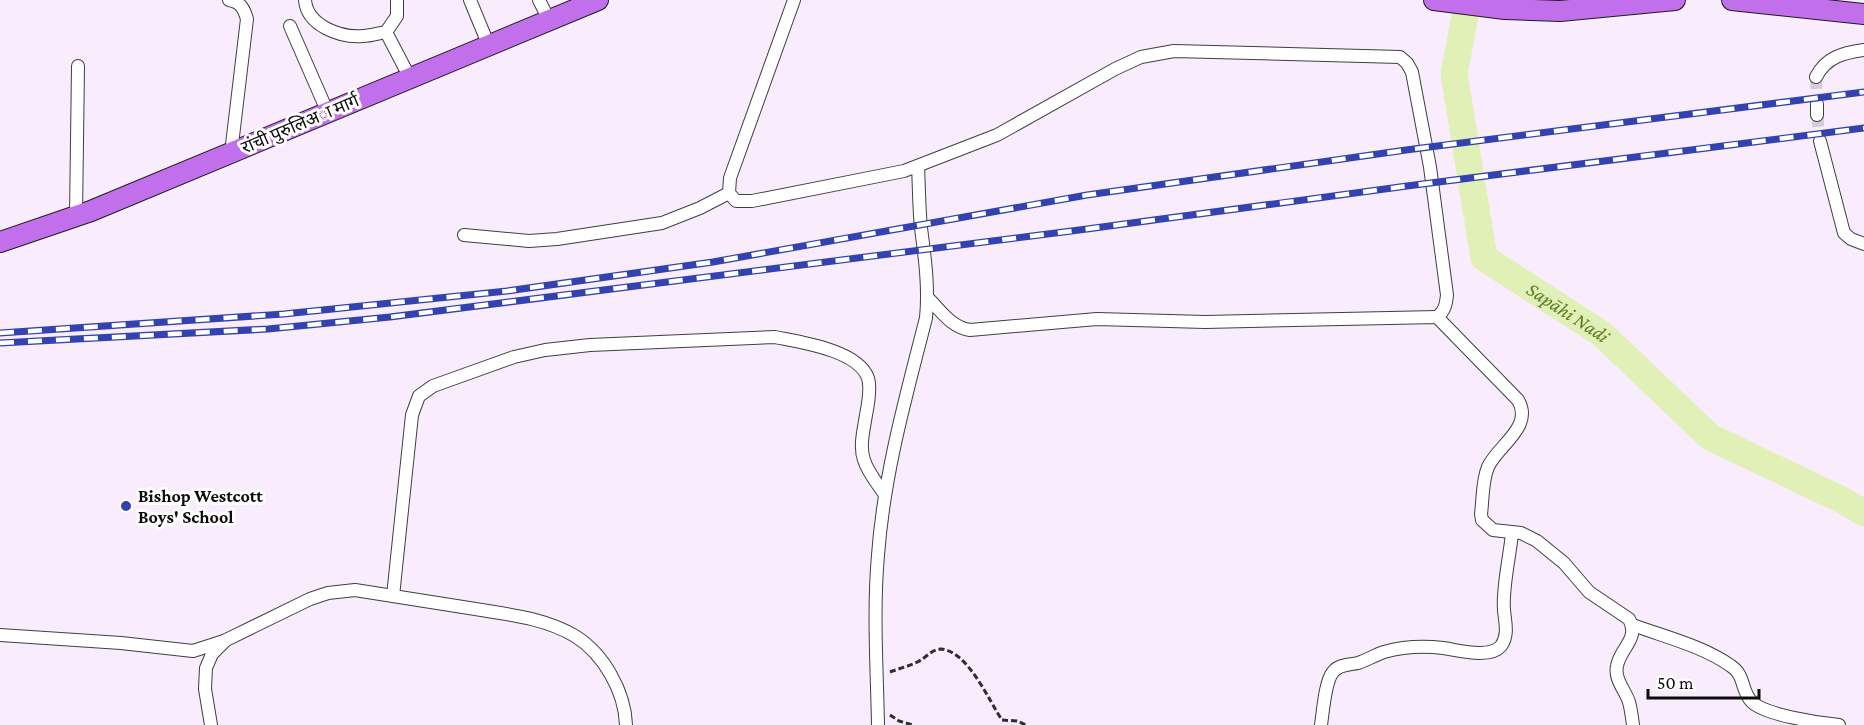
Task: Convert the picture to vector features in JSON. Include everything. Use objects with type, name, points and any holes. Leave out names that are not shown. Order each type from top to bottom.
[{"type":"main road","name":"रांची पुरुलिअा मार्ग","points":[[0,242],[76,216],[598,0]]},
{"type":"main road","points":[[1434,0],[1505,9],[1560,10],[1675,0]]},
{"type":"main road","points":[[1732,0],[1864,14]]},
{"type":"street","points":[[229,0],[245,4],[247,20],[231,153]]},
{"type":"street","points":[[305,0],[305,5],[315,22],[338,34],[362,36],[386,32],[397,16],[397,0]]},
{"type":"street","points":[[470,0],[489,46]]},
{"type":"street","points":[[539,0],[549,20]]},
{"type":"street","points":[[794,0],[730,178],[729,193],[736,201],[752,201],[904,171],[997,135],[1115,69],[1157,52],[1400,57],[1412,72],[1430,167],[1447,295],[1442,313],[1437,317],[1205,322],[1097,319],[970,330],[951,323],[928,298]]},
{"type":"street","points":[[290,26],[328,113]]},
{"type":"street","points":[[386,32],[410,78]]},
{"type":"street","points":[[1816,77],[1821,67],[1831,59],[1843,53],[1864,50]]},
{"type":"street","points":[[76,216],[78,66]]},
{"type":"street","points":[[1820,141],[1844,233],[1851,239],[1864,244]]},
{"type":"street","points":[[878,725],[876,594],[885,495],[894,443],[926,318],[928,298],[918,166]]},
{"type":"street","points":[[464,235],[529,241],[569,238],[662,223],[700,208],[729,193]]},
{"type":"street","points":[[1437,317],[1522,406],[1523,420],[1488,468],[1481,514],[1485,525],[1492,530],[1521,533],[1537,541],[1564,563],[1589,592],[1623,613],[1633,625],[1695,648],[1731,665],[1738,671],[1750,700],[1757,706],[1800,719],[1839,725]]},
{"type":"street","points":[[393,596],[412,416],[419,396],[433,386],[514,357],[545,350],[590,345],[775,337],[804,342],[837,353],[857,363],[868,378],[868,403],[862,443],[863,459],[885,495]]},
{"type":"street","points":[[1321,725],[1328,685],[1335,669],[1400,649],[1438,648],[1482,652],[1496,650],[1502,644],[1506,635],[1504,607],[1512,533]]},
{"type":"street","points":[[0,635],[121,643],[193,651],[226,640],[310,599],[328,593],[355,590],[526,617],[576,637],[608,670],[619,691],[626,713],[626,725]]},
{"type":"street","points":[[1633,625],[1631,640],[1617,665],[1616,673],[1630,705],[1633,725]]},
{"type":"street","points":[[211,725],[205,689],[206,668],[212,654],[226,640]]},
{"type":"path","points":[[877,678],[915,664],[940,649],[949,652],[968,666],[1002,720],[1017,721],[1026,725]]},
{"type":"path","points":[[878,703],[899,721],[913,725]]},
{"type":"waterway","name":"Sapāhi Nadi","points":[[1468,0],[1454,74],[1484,258],[1602,334],[1710,437],[1842,500],[1864,513]]},
{"type":"tunnel","points":[[1816,77],[1817,104]]},
{"type":"tunnel","points":[[1817,115],[1820,141]]},
{"type":"railway","points":[[0,333],[284,314],[507,291],[713,262],[1087,195],[1406,150],[1864,92]]},
{"type":"railway","points":[[0,343],[268,329],[390,317],[1864,128]]},
{"type":"place","name":"Bishop Westcott Boys' School","points":[[126,506]]}]
